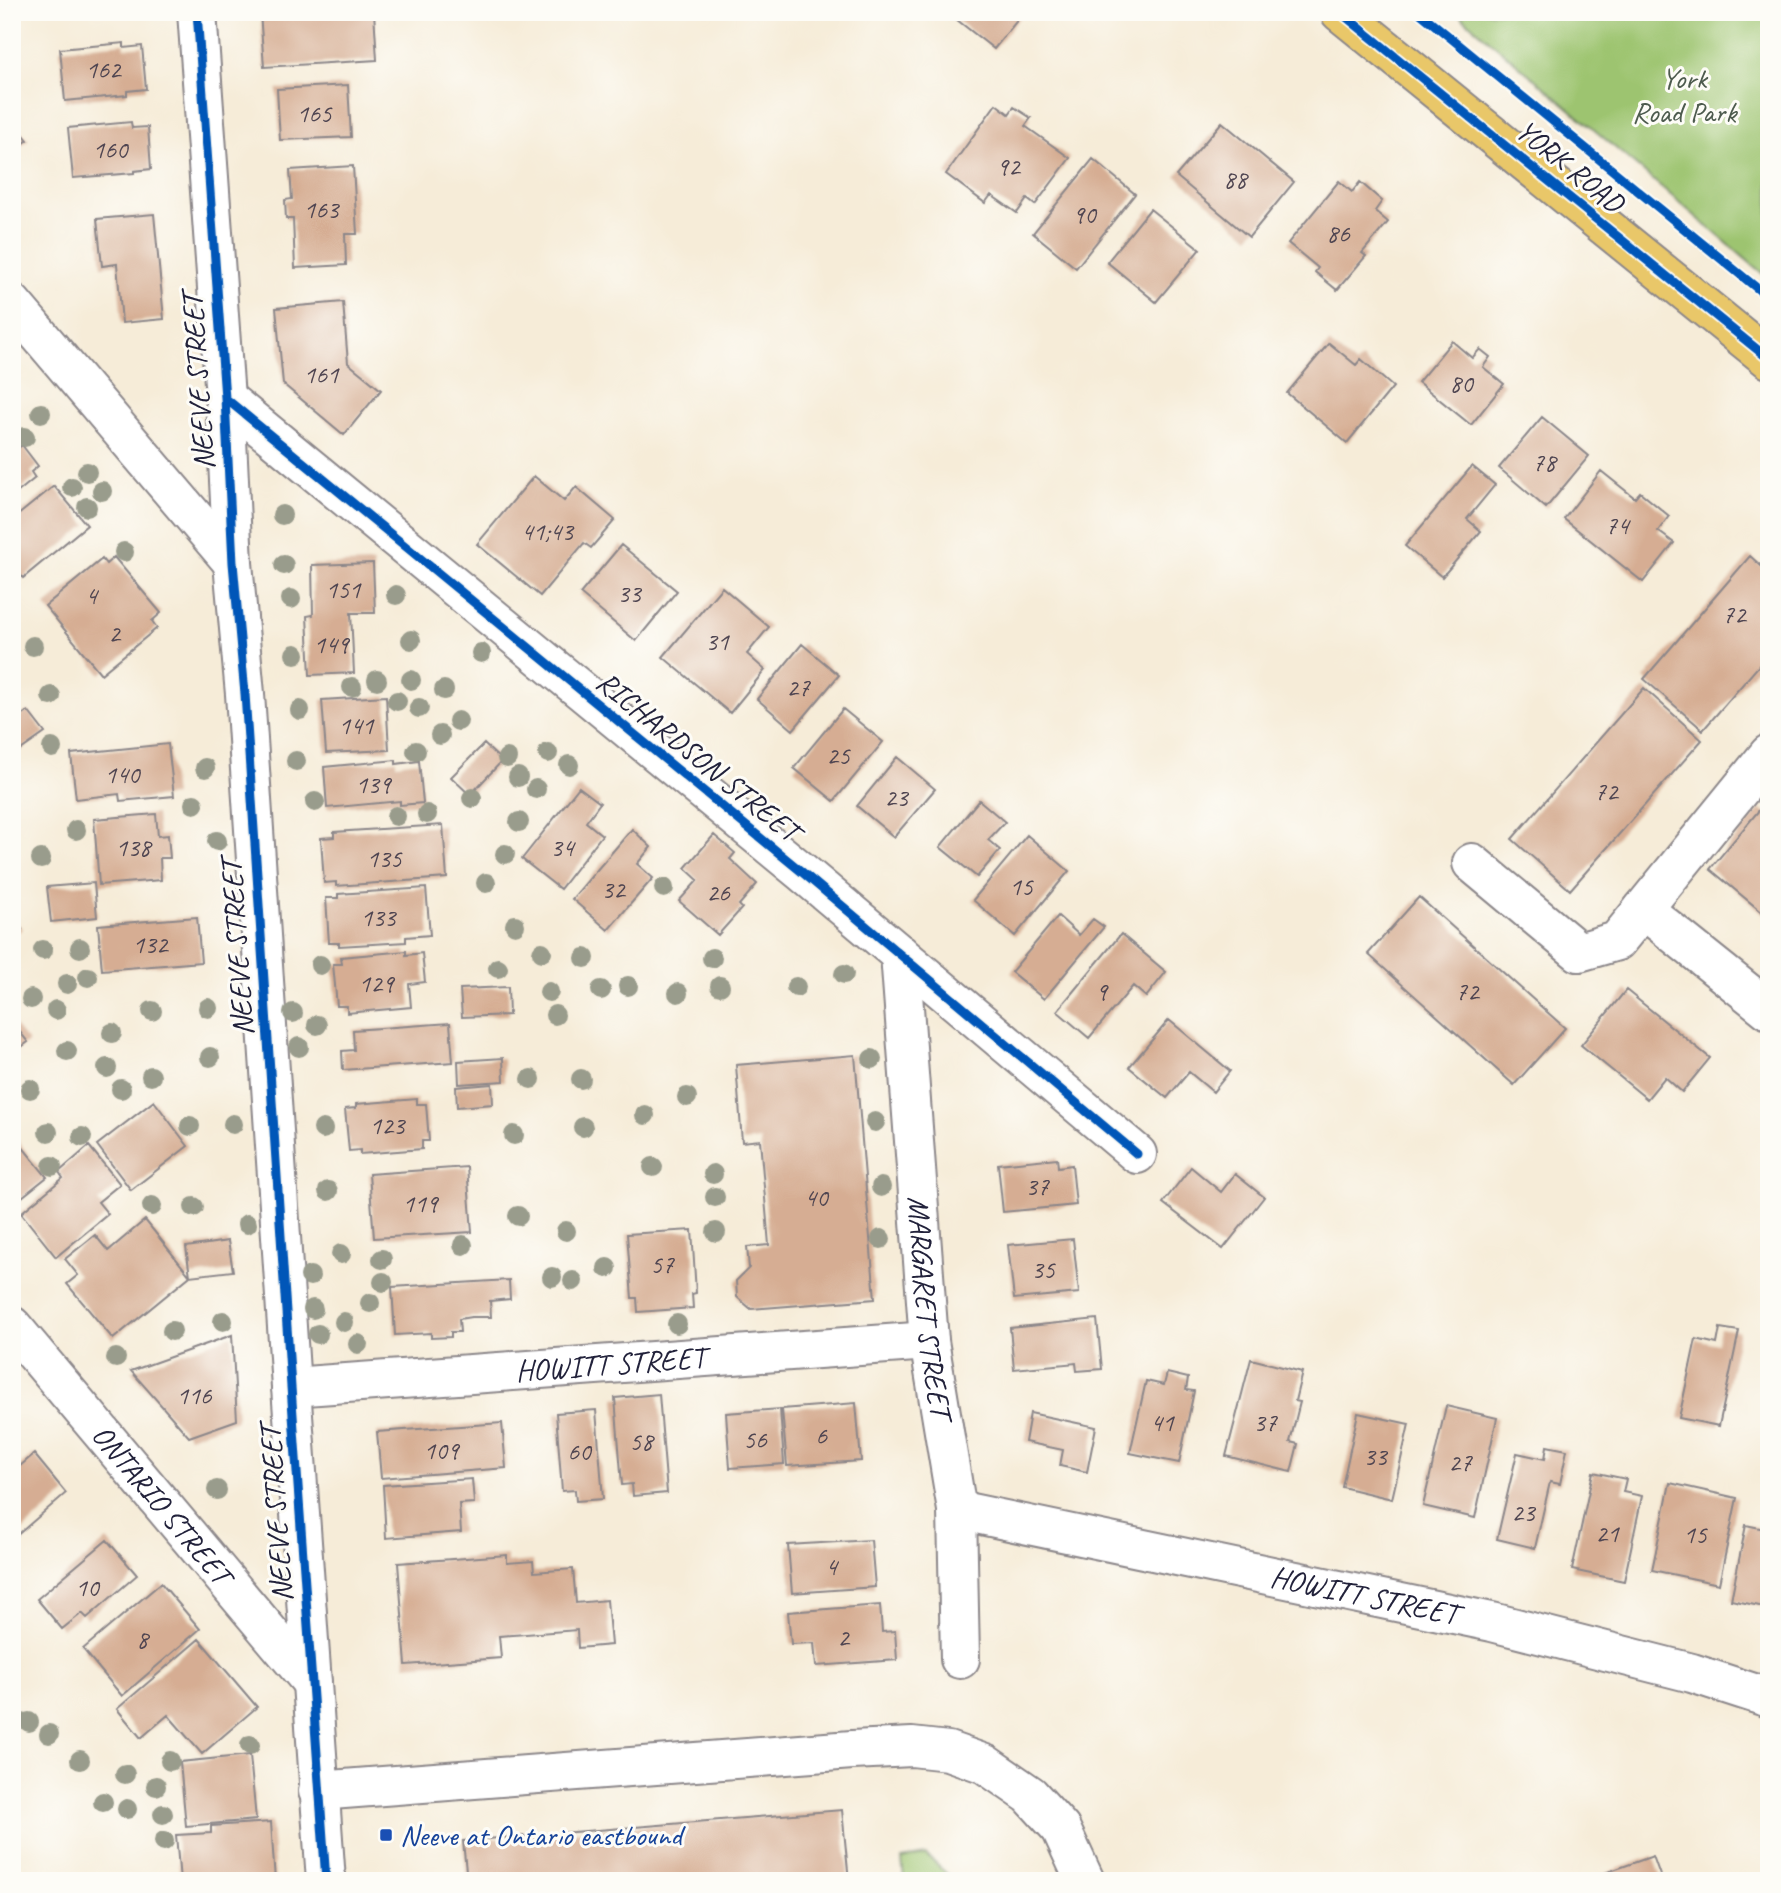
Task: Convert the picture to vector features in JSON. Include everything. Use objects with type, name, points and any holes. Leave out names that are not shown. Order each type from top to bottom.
[{"type":"main road","name":"YORK ROAD","points":[[1340,12],[1769,359]]},
{"type":"street","name":"NEEVE STREET","points":[[197,12],[326,1881]]},
{"type":"street","points":[[12,303],[233,563]]},
{"type":"street","name":"RICHARDSON STREET","points":[[225,398],[900,954],[1137,1154]]},
{"type":"street","points":[[1472,863],[1579,953],[1617,941],[1769,754]]},
{"type":"street","points":[[1643,909],[1769,1010]]},
{"type":"street","name":"MARGARET STREET","points":[[900,954],[929,1341],[957,1510],[960,1659]]},
{"type":"street","name":"ONTARIO STREET","points":[[12,1326],[312,1683]]},
{"type":"street","name":"HOWITT STREET","points":[[291,1387],[929,1341]]},
{"type":"street","name":"HOWITT STREET","points":[[957,1510],[1492,1622],[1692,1673],[1769,1698]]},
{"type":"street","points":[[318,1791],[852,1750],[912,1747],[948,1751],[985,1764],[1030,1795],[1060,1829],[1085,1881]]},
{"type":"green space","name":"York Road Park","points":[[1456,12],[1769,12],[1769,279]]},
{"type":"green space","points":[[926,1855],[955,1881],[904,1881],[902,1859]]},
{"type":"building","points":[[260,12],[374,12],[377,60],[264,67]]},
{"type":"building","points":[[947,12],[1024,12],[994,49]]},
{"type":"building","points":[[124,43],[124,48],[142,46],[146,89],[127,91],[127,95],[65,101],[60,49]]},
{"type":"building","points":[[348,85],[351,137],[280,140],[277,89]]},
{"type":"building","points":[[996,104],[1009,114],[1014,107],[1031,118],[1025,126],[1070,158],[1035,205],[1027,199],[1017,213],[991,195],[985,203],[946,174]]},
{"type":"building","points":[[12,120],[28,140],[12,152]]},
{"type":"building","points":[[131,122],[132,128],[148,127],[151,169],[73,178],[68,128]]},
{"type":"building","points":[[1222,122],[1294,182],[1249,237],[1176,176]]},
{"type":"building","points":[[12,152],[21,162],[12,170]]},
{"type":"building","points":[[1093,159],[1135,194],[1076,268],[1033,233]]},
{"type":"building","points":[[353,166],[357,234],[345,234],[346,265],[295,268],[293,219],[286,219],[285,200],[292,199],[290,170]]},
{"type":"building","points":[[1339,181],[1352,192],[1360,182],[1382,201],[1375,211],[1388,222],[1362,253],[1366,256],[1337,290],[1315,272],[1318,268],[1288,243]]},
{"type":"building","points":[[1150,209],[1200,249],[1156,302],[1107,262]]},
{"type":"building","points":[[154,214],[164,319],[122,323],[117,264],[102,266],[97,219]]},
{"type":"building","points":[[343,302],[348,363],[381,390],[344,435],[283,384],[276,308]]},
{"type":"building","points":[[1452,341],[1472,358],[1480,349],[1490,357],[1483,367],[1504,384],[1471,425],[1418,382]]},
{"type":"building","points":[[1329,343],[1356,365],[1361,359],[1393,387],[1347,443],[1287,393]]},
{"type":"building","points":[[1542,417],[1589,456],[1546,508],[1499,468]]},
{"type":"building","points":[[22,445],[38,466],[31,472],[35,478],[12,497],[12,453]]},
{"type":"building","points":[[1472,466],[1495,485],[1467,519],[1481,531],[1442,577],[1405,546]]},
{"type":"building","points":[[1601,471],[1635,498],[1640,492],[1669,516],[1658,531],[1674,543],[1643,582],[1564,519]]},
{"type":"building","points":[[534,476],[564,501],[576,487],[615,520],[591,548],[584,543],[540,596],[477,544]]},
{"type":"building","points":[[54,486],[87,525],[23,578],[12,565],[12,520]]},
{"type":"building","points":[[621,545],[677,591],[636,641],[580,594]]},
{"type":"building","points":[[1750,556],[1769,573],[1769,654],[1703,730],[1644,679]]},
{"type":"building","points":[[114,557],[161,613],[152,621],[157,628],[101,674],[45,606],[102,559],[106,564]]},
{"type":"building","points":[[373,563],[375,613],[351,613],[354,673],[310,675],[307,616],[313,615],[312,565]]},
{"type":"building","points":[[722,587],[769,627],[747,654],[765,670],[730,713],[663,657]]},
{"type":"building","points":[[802,644],[839,675],[793,730],[757,699]]},
{"type":"building","points":[[1644,688],[1702,740],[1570,890],[1512,839]]},
{"type":"building","points":[[386,696],[389,750],[326,753],[322,700]]},
{"type":"building","points":[[843,709],[883,742],[834,801],[794,768]]},
{"type":"building","points":[[28,711],[45,733],[12,756],[12,721]]},
{"type":"building","points":[[168,744],[174,796],[120,801],[119,794],[76,799],[71,754]]},
{"type":"building","points":[[484,744],[502,761],[470,795],[451,777]]},
{"type":"building","points":[[897,757],[935,789],[894,837],[857,806]]},
{"type":"building","points":[[396,760],[396,764],[419,761],[423,803],[400,805],[400,801],[327,808],[324,767]]},
{"type":"building","points":[[579,787],[600,803],[586,822],[602,835],[560,889],[522,859]]},
{"type":"building","points":[[979,800],[1005,822],[988,840],[1000,850],[977,877],[940,847]]},
{"type":"building","points":[[1760,809],[1769,816],[1769,918],[1710,869]]},
{"type":"building","points":[[156,814],[158,836],[168,835],[170,858],[160,858],[161,880],[99,885],[94,819]]},
{"type":"building","points":[[443,825],[447,878],[336,886],[336,882],[324,883],[321,838],[334,837],[334,832]]},
{"type":"building","points":[[632,829],[651,847],[637,864],[653,878],[608,930],[572,899]]},
{"type":"building","points":[[714,835],[735,853],[730,859],[757,884],[739,905],[742,908],[718,935],[679,901],[698,880],[685,868]]},
{"type":"building","points":[[1027,835],[1069,871],[1015,936],[973,900]]},
{"type":"building","points":[[94,883],[97,917],[51,922],[47,887]]},
{"type":"building","points":[[426,888],[430,935],[406,937],[406,942],[339,946],[339,943],[329,943],[326,898],[338,898],[338,894]]},
{"type":"building","points":[[1419,897],[1565,1028],[1514,1085],[1368,954]]},
{"type":"building","points":[[1058,916],[1079,935],[1093,919],[1104,927],[1044,999],[1011,972]]},
{"type":"building","points":[[12,917],[22,929],[12,937]]},
{"type":"building","points":[[197,917],[201,962],[102,970],[98,925]]},
{"type":"building","points":[[1121,934],[1166,972],[1146,997],[1133,986],[1089,1038],[1057,1011]]},
{"type":"building","points":[[406,951],[406,955],[422,953],[425,982],[409,984],[411,1007],[347,1013],[347,1006],[337,1006],[333,964],[342,964],[341,957]]},
{"type":"building","points":[[508,987],[509,1015],[462,1017],[460,989]]},
{"type":"building","points":[[1626,990],[1710,1058],[1682,1092],[1665,1077],[1647,1099],[1581,1045]]},
{"type":"building","points":[[1169,1020],[1230,1071],[1213,1092],[1189,1072],[1167,1098],[1129,1067]]},
{"type":"building","points":[[450,1023],[453,1062],[343,1070],[342,1051],[354,1050],[353,1030]]},
{"type":"building","points":[[15,1026],[28,1042],[12,1054],[12,1028]]},
{"type":"building","points":[[855,1055],[875,1299],[751,1309],[737,1297],[736,1281],[749,1268],[747,1247],[769,1245],[760,1140],[742,1142],[736,1065]]},
{"type":"building","points":[[503,1058],[504,1081],[459,1084],[458,1061]]},
{"type":"building","points":[[492,1084],[493,1104],[457,1107],[456,1087]]},
{"type":"building","points":[[417,1099],[417,1104],[426,1104],[429,1141],[422,1141],[422,1149],[360,1154],[360,1150],[349,1151],[345,1109],[356,1108],[356,1104]]},
{"type":"building","points":[[154,1101],[188,1146],[131,1190],[97,1145]]},
{"type":"building","points":[[12,1134],[47,1177],[12,1205]]},
{"type":"building","points":[[89,1146],[120,1184],[98,1202],[108,1214],[56,1257],[21,1213],[63,1178],[59,1172]]},
{"type":"building","points":[[1057,1158],[1058,1167],[1072,1165],[1076,1205],[1003,1212],[998,1164]]},
{"type":"building","points":[[467,1167],[472,1232],[374,1238],[369,1174]]},
{"type":"building","points":[[1191,1167],[1221,1192],[1235,1174],[1264,1197],[1223,1249],[1163,1203]]},
{"type":"building","points":[[145,1220],[190,1276],[113,1339],[67,1284],[78,1275],[65,1259],[95,1235],[108,1251]]},
{"type":"building","points":[[692,1230],[696,1293],[692,1294],[693,1308],[638,1312],[637,1298],[632,1298],[627,1234]]},
{"type":"building","points":[[1073,1239],[1079,1293],[1014,1299],[1008,1245]]},
{"type":"building","points":[[228,1241],[233,1271],[190,1276],[186,1247]]},
{"type":"building","points":[[509,1280],[510,1299],[490,1301],[491,1317],[459,1319],[460,1332],[451,1332],[451,1337],[431,1338],[431,1333],[395,1335],[392,1287]]},
{"type":"building","points":[[1097,1319],[1102,1369],[1077,1371],[1076,1363],[1014,1369],[1010,1328]]},
{"type":"building","points":[[1720,1328],[1739,1331],[1719,1426],[1679,1418],[1696,1339],[1717,1344]]},
{"type":"building","points":[[232,1335],[237,1420],[189,1437],[131,1371]]},
{"type":"building","points":[[1251,1359],[1302,1372],[1295,1401],[1300,1402],[1290,1442],[1298,1444],[1291,1472],[1226,1456]]},
{"type":"building","points":[[1167,1373],[1188,1378],[1186,1390],[1194,1391],[1179,1463],[1130,1453],[1146,1381],[1164,1385]]},
{"type":"building","points":[[659,1394],[667,1493],[633,1496],[632,1484],[622,1485],[615,1398]]},
{"type":"building","points":[[856,1403],[861,1461],[787,1466],[782,1409]]},
{"type":"building","points":[[1446,1406],[1497,1418],[1475,1518],[1423,1506]]},
{"type":"building","points":[[780,1409],[784,1464],[730,1468],[726,1413]]},
{"type":"building","points":[[596,1410],[603,1499],[576,1501],[575,1490],[562,1491],[556,1413]]},
{"type":"building","points":[[1030,1413],[1096,1427],[1087,1472],[1060,1466],[1063,1450],[1025,1442]]},
{"type":"building","points":[[1358,1413],[1409,1424],[1392,1499],[1342,1487]]},
{"type":"building","points":[[502,1423],[506,1468],[381,1478],[377,1432]]},
{"type":"building","points":[[1547,1446],[1567,1450],[1560,1484],[1550,1482],[1535,1548],[1497,1539],[1517,1453],[1545,1459]]},
{"type":"building","points":[[34,1454],[66,1493],[14,1538],[12,1473]]},
{"type":"building","points":[[1593,1472],[1626,1479],[1623,1492],[1642,1496],[1624,1581],[1572,1570]]},
{"type":"building","points":[[472,1479],[474,1503],[459,1504],[461,1532],[386,1538],[383,1485]]},
{"type":"building","points":[[1670,1483],[1737,1498],[1719,1584],[1652,1570]]},
{"type":"building","points":[[1746,1525],[1769,1530],[1769,1608],[1731,1600]]},
{"type":"building","points":[[107,1540],[137,1575],[87,1618],[82,1613],[62,1629],[37,1599]]},
{"type":"building","points":[[871,1540],[875,1587],[792,1593],[788,1545]]},
{"type":"building","points":[[507,1555],[507,1563],[533,1561],[534,1572],[573,1569],[576,1603],[607,1600],[611,1645],[578,1648],[577,1630],[499,1636],[501,1658],[406,1665],[398,1563]]},
{"type":"building","points":[[161,1583],[200,1629],[122,1696],[83,1649]]},
{"type":"building","points":[[880,1605],[882,1632],[895,1631],[897,1660],[816,1666],[814,1643],[791,1644],[788,1612]]},
{"type":"building","points":[[199,1639],[257,1707],[202,1754],[168,1715],[141,1738],[117,1709]]},
{"type":"building","points":[[250,1755],[256,1820],[186,1826],[180,1762]]},
{"type":"building","points":[[842,1810],[849,1881],[467,1881],[463,1841]]},
{"type":"building","points":[[271,1822],[275,1881],[180,1881],[176,1835],[211,1833],[211,1826]]},
{"type":"building","points":[[1653,1856],[1662,1881],[1585,1881],[1585,1880]]},
{"type":"cycle path","points":[[197,12],[326,1881]]},
{"type":"cycle path","points":[[1340,12],[1769,359]]},
{"type":"cycle path","points":[[1419,12],[1769,298]]},
{"type":"cycle path","points":[[225,398],[802,872],[1137,1154]]},
{"type":"place","name":"Neeve at Ontario eastbound","points":[[386,1835]]}]
